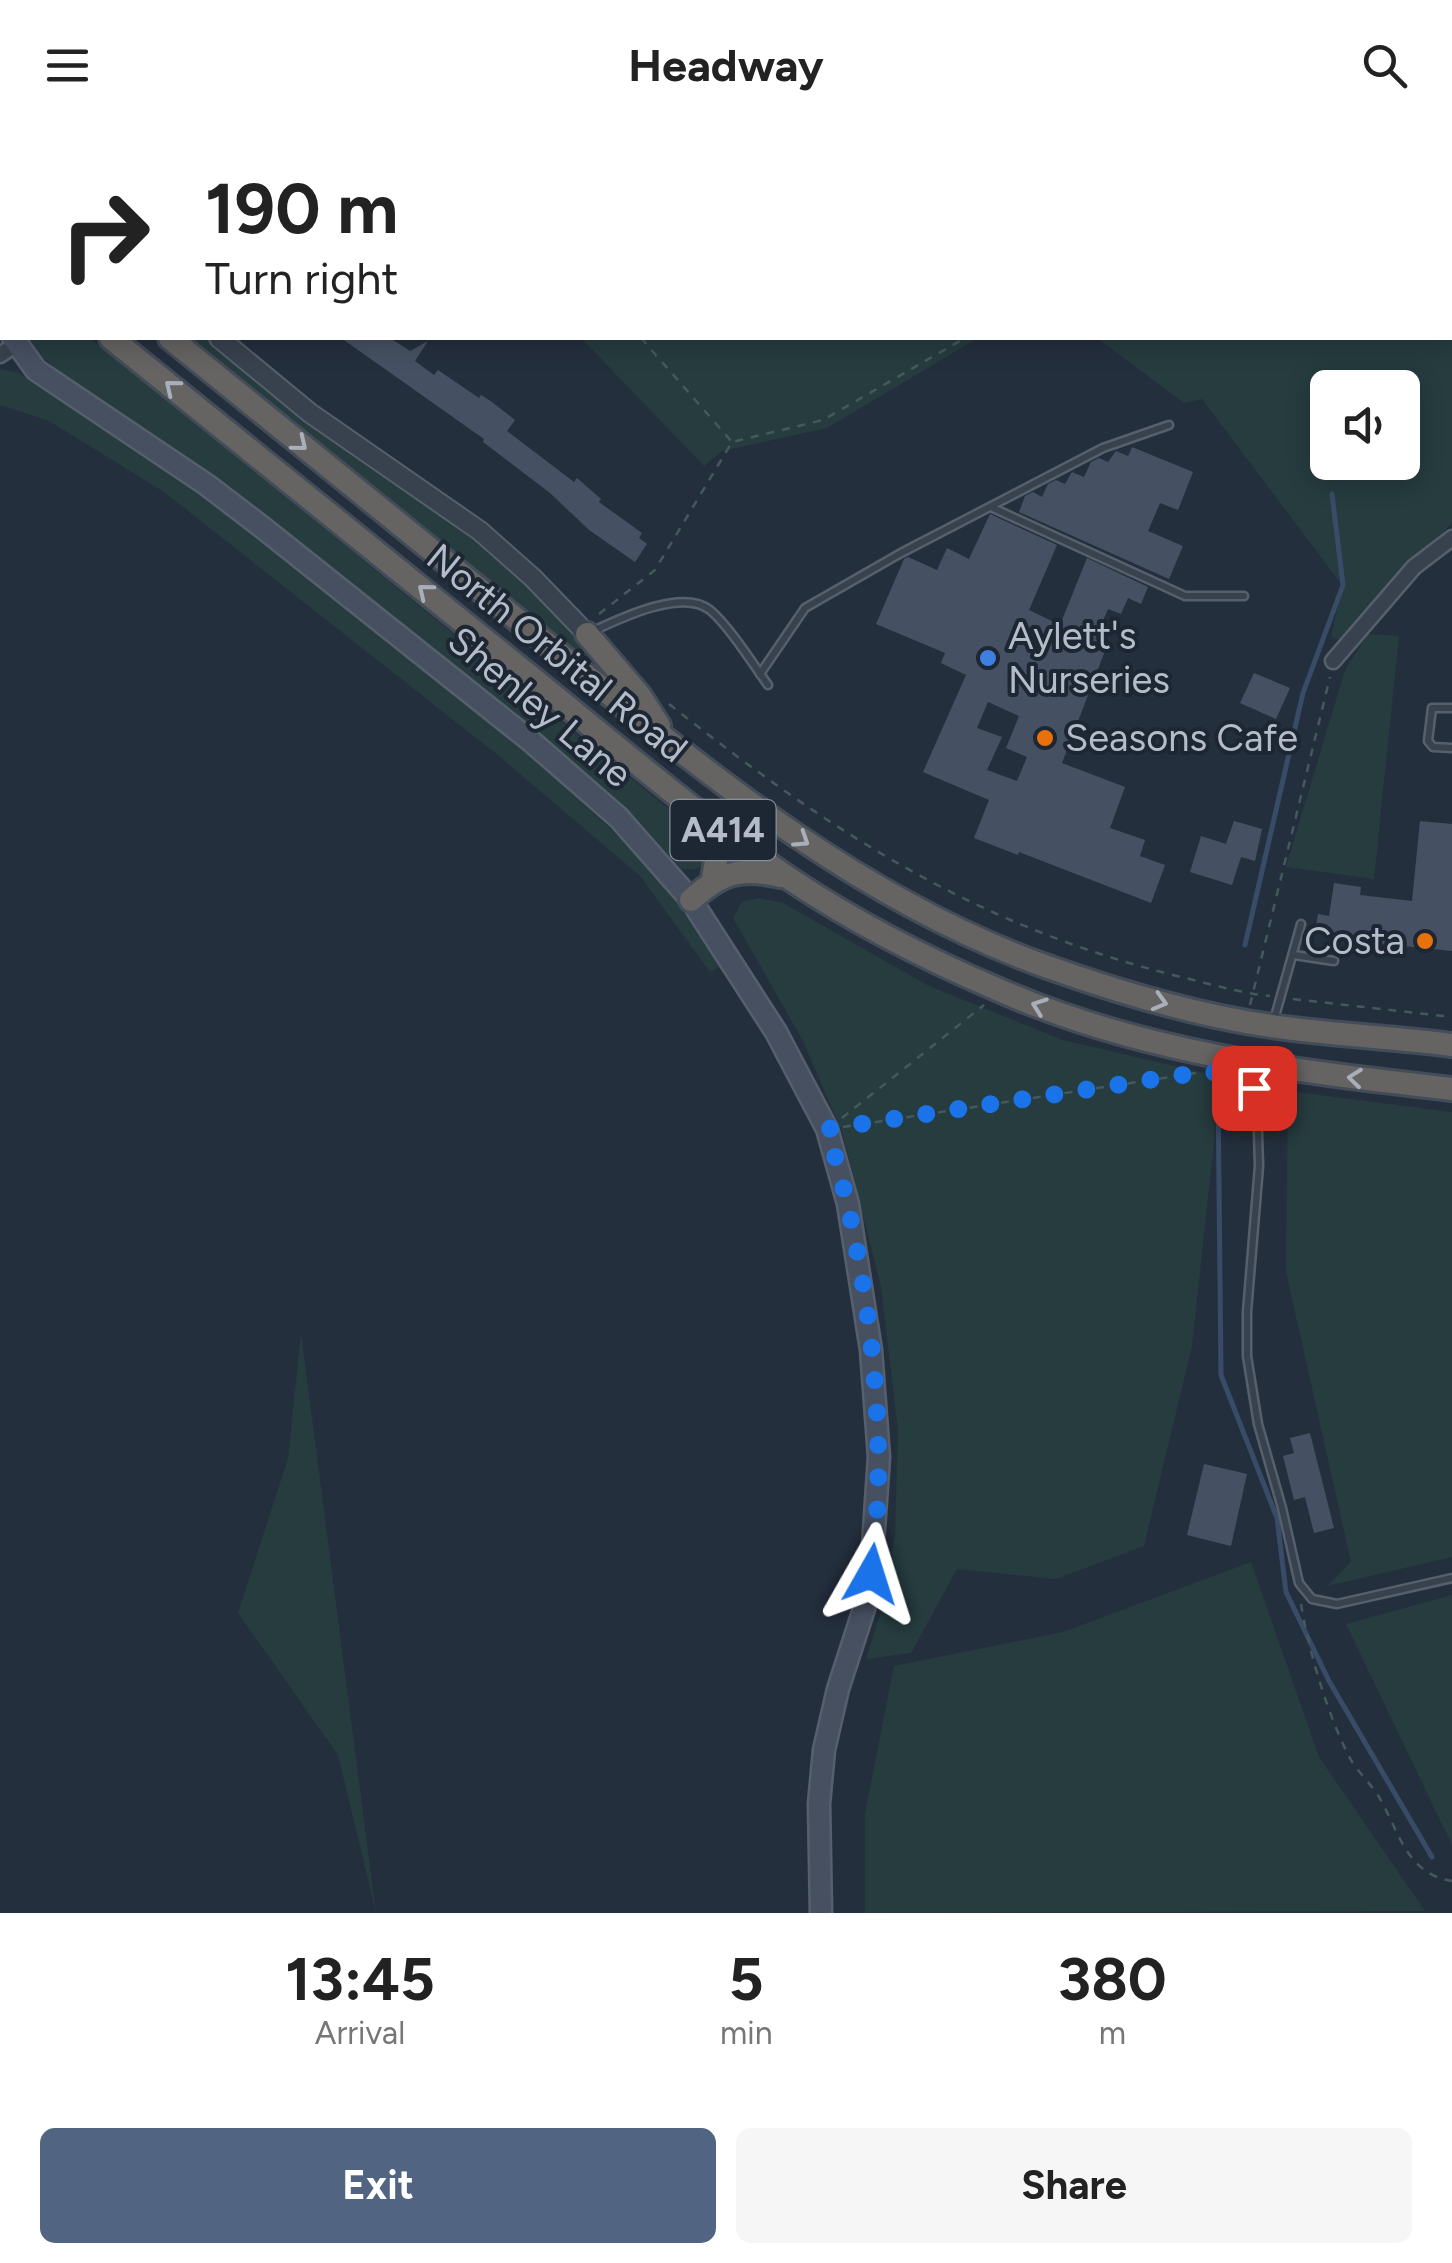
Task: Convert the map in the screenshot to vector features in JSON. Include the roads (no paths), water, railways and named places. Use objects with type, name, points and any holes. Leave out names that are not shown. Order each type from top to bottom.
[{"type":"highway","name":"North Orbital Road","points":[[113,340],[689,805],[790,878],[921,955],[1001,992],[1144,1039],[1256,1064],[1452,1089]]},
{"type":"highway","name":"North Orbital Road","points":[[172,340],[670,743],[790,833],[890,896],[973,937],[1105,986],[1183,1008],[1272,1026],[1452,1045]]},
{"type":"highway","points":[[584,631],[640,696],[670,743]]},
{"type":"highway","points":[[689,805],[718,849],[714,880]]},
{"type":"highway","points":[[691,900],[714,880],[754,870],[790,878]]},
{"type":"main road","name":"Shenley Lane","points":[[9,346],[36,370],[207,485],[532,742],[619,818],[691,900],[776,1032],[827,1129],[848,1204],[872,1350],[879,1457],[871,1574],[824,1750],[819,1804],[821,1913]]},
{"type":"street","points":[[221,340],[310,413],[480,531],[534,578],[584,631]]},
{"type":"street","points":[[1334,661],[1414,567],[1452,538]]},
{"type":"lane","points":[[760,674],[805,608],[1103,448],[1170,425]]},
{"type":"lane","points":[[992,508],[1185,596],[1244,596]]},
{"type":"lane","points":[[584,631],[661,605],[692,600],[710,610],[768,684]]},
{"type":"lane","points":[[1452,708],[1432,708],[1428,742],[1452,748]]},
{"type":"lane","points":[[1272,1026],[1301,924]]},
{"type":"lane","points":[[1294,955],[1334,961]]},
{"type":"lane","points":[[1256,1064],[1258,1166],[1246,1356],[1258,1424],[1298,1583],[1312,1599],[1336,1604],[1452,1578]]},
{"type":"waterway","points":[[1245,945],[1303,693],[1343,585],[1332,494]]},
{"type":"waterway","points":[[1218,1088],[1221,1375],[1277,1518],[1286,1592],[1329,1681],[1432,1857]]},
{"type":"place","name":"Aylett's Nurseries","points":[[988,658]]},
{"type":"place","name":"Seasons Cafe","points":[[1045,738]]},
{"type":"place","name":"Costa","points":[[1425,941]]}]
